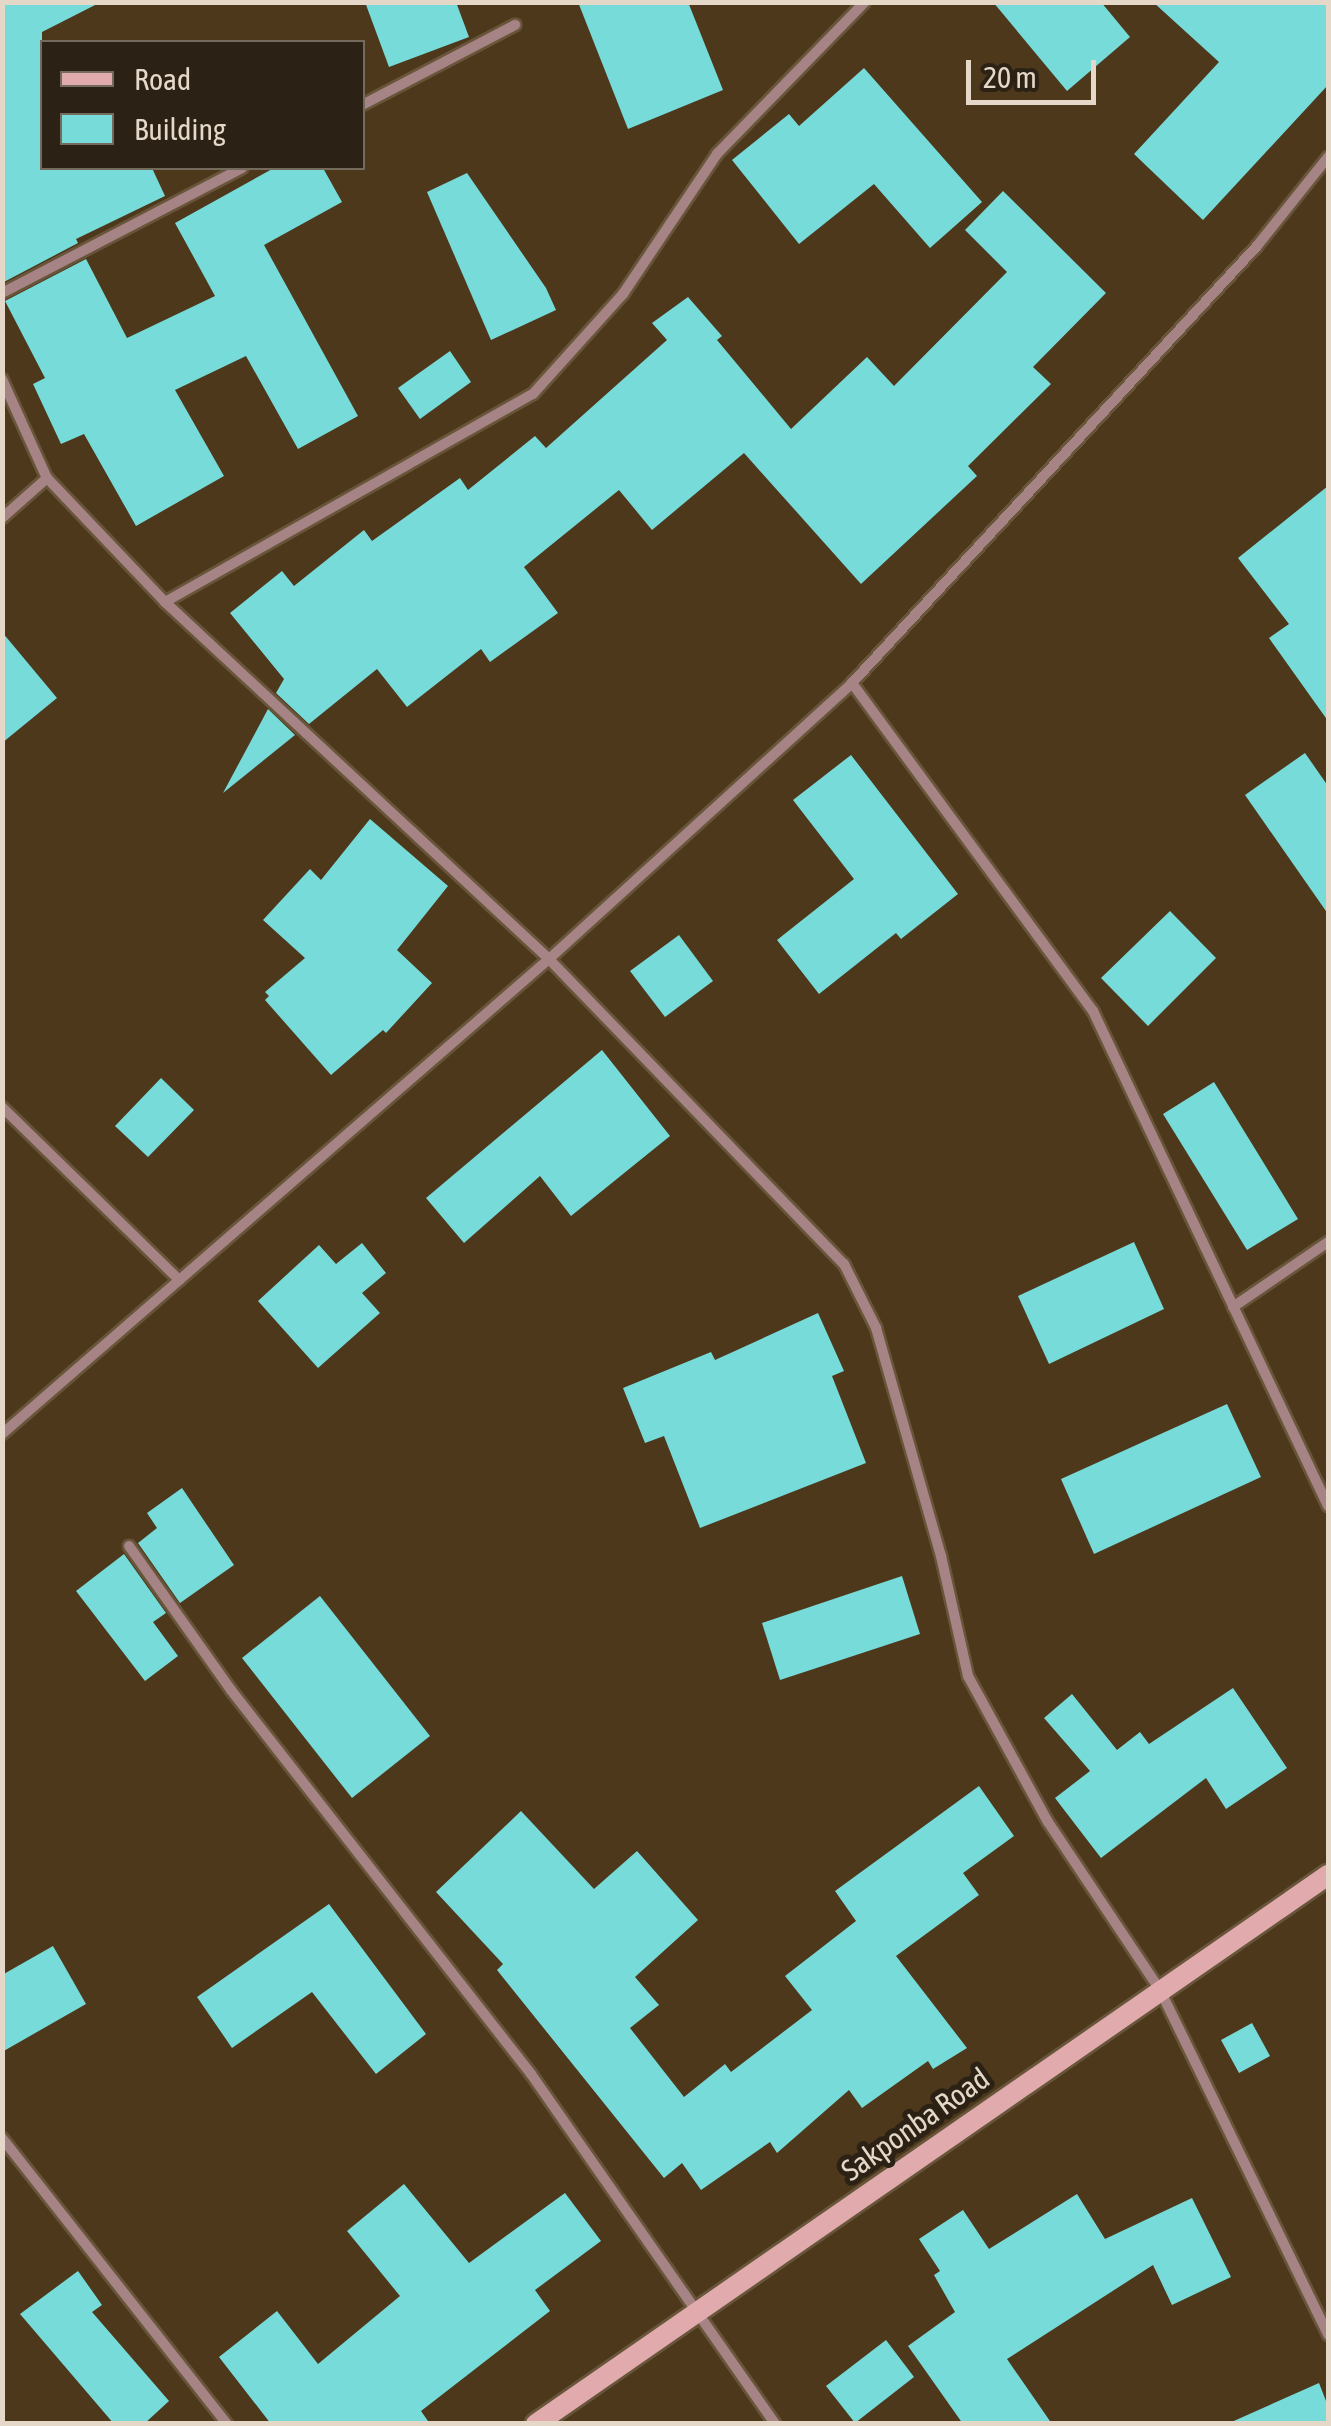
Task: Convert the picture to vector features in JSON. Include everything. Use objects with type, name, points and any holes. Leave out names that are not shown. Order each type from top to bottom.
[{"type":"main road","name":"Sakponba Road","points":[[536,2424],[1328,1875]]},
{"type":"street","points":[[165,602],[533,394],[623,294],[718,154],[866,2]]},
{"type":"street","points":[[365,103],[516,25]]},
{"type":"street","points":[[2,1434],[549,959],[852,683],[1257,246],[1328,157]]},
{"type":"street","points":[[2,292],[238,170]]},
{"type":"street","points":[[2,380],[47,478],[165,602],[549,959],[844,1264],[876,1328],[941,1556],[968,1676],[1048,1822],[1160,1990],[1328,2335]]},
{"type":"street","points":[[2,518],[47,478]]},
{"type":"street","points":[[852,683],[1093,1011],[1328,1506]]},
{"type":"street","points":[[2,1106],[179,1280]]},
{"type":"street","points":[[1233,1307],[1328,1242]]},
{"type":"street","points":[[129,1546],[231,1690],[531,2074],[700,2310],[775,2424]]},
{"type":"street","points":[[2,2138],[227,2424]]},
{"type":"building","points":[[2,2],[101,2],[42,32],[40,170],[153,170],[165,196],[76,239],[78,243],[2,283]]},
{"type":"building","points":[[365,2],[456,2],[469,37],[389,67]]},
{"type":"building","points":[[578,2],[688,2],[723,90],[628,129]]},
{"type":"building","points":[[993,2],[1101,2],[1130,37],[1067,91]]},
{"type":"building","points":[[1153,2],[1328,2],[1328,85],[1203,220],[1134,154],[1219,62]]},
{"type":"building","points":[[864,68],[982,202],[930,248],[874,184],[799,244],[732,160],[789,114],[799,126]]},
{"type":"building","points":[[270,170],[324,170],[342,202],[264,245],[358,416],[298,449],[246,356],[175,390],[224,476],[136,526],[84,434],[61,444],[33,384],[45,378],[5,301],[86,259],[127,338],[215,296],[175,223]]},
{"type":"building","points":[[467,173],[546,288],[556,310],[491,340],[427,192]]},
{"type":"building","points":[[1003,191],[1106,293],[1033,367],[1051,384],[968,466],[977,476],[861,584],[744,453],[652,530],[619,490],[524,567],[558,613],[490,662],[481,649],[407,707],[377,669],[309,724],[276,693],[284,679],[230,613],[282,571],[294,586],[364,530],[372,541],[460,478],[468,490],[535,436],[546,448],[667,340],[652,323],[688,297],[722,336],[717,340],[791,429],[867,357],[894,386],[1007,272],[965,230]]},
{"type":"building","points":[[450,351],[471,382],[420,419],[398,388]]},
{"type":"building","points":[[1328,486],[1328,721],[1269,638],[1289,624],[1238,558]]},
{"type":"building","points":[[2,632],[57,698],[2,743]]},
{"type":"building","points":[[268,709],[295,735],[223,793]]},
{"type":"building","points":[[1305,753],[1328,786],[1328,914],[1245,795]]},
{"type":"building","points":[[851,755],[958,894],[901,939],[896,933],[819,994],[777,940],[854,879],[793,800]]},
{"type":"building","points":[[370,819],[448,886],[397,950],[432,983],[386,1033],[383,1030],[331,1075],[265,1000],[269,996],[265,992],[305,958],[263,920],[310,869],[321,880]]},
{"type":"building","points":[[1170,911],[1216,958],[1148,1026],[1101,978]]},
{"type":"building","points":[[679,935],[713,981],[665,1017],[630,971]]},
{"type":"building","points":[[602,1050],[670,1136],[571,1216],[540,1176],[464,1243],[426,1198]]},
{"type":"building","points":[[161,1078],[194,1110],[148,1157],[115,1126]]},
{"type":"building","points":[[1214,1082],[1298,1219],[1247,1250],[1163,1114]]},
{"type":"building","points":[[1134,1242],[1164,1309],[1049,1364],[1018,1296]]},
{"type":"building","points":[[362,1243],[386,1273],[362,1293],[380,1313],[318,1368],[258,1301],[319,1245],[336,1264]]},
{"type":"building","points":[[818,1313],[844,1371],[832,1376],[866,1463],[700,1528],[664,1436],[645,1443],[623,1388],[711,1352],[715,1360]]},
{"type":"building","points":[[1227,1404],[1261,1477],[1094,1554],[1061,1479]]},
{"type":"building","points":[[182,1488],[234,1565],[180,1603],[138,1543],[157,1528],[147,1513]]},
{"type":"building","points":[[124,1554],[166,1613],[153,1622],[178,1656],[145,1681],[76,1591]]},
{"type":"building","points":[[902,1576],[920,1634],[780,1680],[762,1623]]},
{"type":"building","points":[[320,1596],[430,1736],[352,1798],[242,1658]]},
{"type":"building","points":[[1233,1688],[1287,1768],[1226,1809],[1206,1778],[1101,1858],[1055,1798],[1090,1771],[1044,1718],[1072,1694],[1117,1750],[1140,1732],[1149,1744]]},
{"type":"building","points":[[979,1786],[1014,1836],[963,1873],[979,1895],[896,1956],[967,2048],[933,2069],[928,2061],[862,2108],[849,2090],[777,2153],[770,2142],[701,2190],[682,2163],[664,2178],[497,1970],[503,1964],[436,1892],[521,1811],[594,1889],[637,1851],[698,1920],[635,1977],[659,2005],[630,2028],[684,2097],[725,2064],[731,2072],[812,2010],[785,1976],[856,1921],[835,1891]]},
{"type":"building","points":[[329,1904],[426,2034],[376,2074],[312,1992],[232,2048],[197,1997]]},
{"type":"building","points":[[53,1946],[86,2004],[2,2052],[2,1975]]},
{"type":"building","points":[[1252,2023],[1270,2056],[1239,2073],[1221,2040]]},
{"type":"building","points":[[404,2184],[469,2263],[565,2193],[601,2241],[535,2290],[550,2311],[421,2411],[430,2424],[271,2424],[219,2357],[277,2311],[318,2364],[400,2296],[347,2231]]},
{"type":"building","points":[[1077,2194],[1105,2239],[1192,2198],[1231,2277],[1172,2305],[1153,2265],[1007,2359],[1052,2424],[963,2424],[908,2346],[955,2312],[934,2275],[940,2271],[919,2239],[963,2210],[989,2249]]},
{"type":"building","points":[[78,2271],[102,2305],[92,2312],[169,2401],[144,2424],[114,2424],[20,2314]]},
{"type":"building","points":[[886,2340],[914,2377],[855,2423],[826,2386]]},
{"type":"building","points":[[1319,2383],[1328,2406],[1328,2424],[1227,2424]]}]
